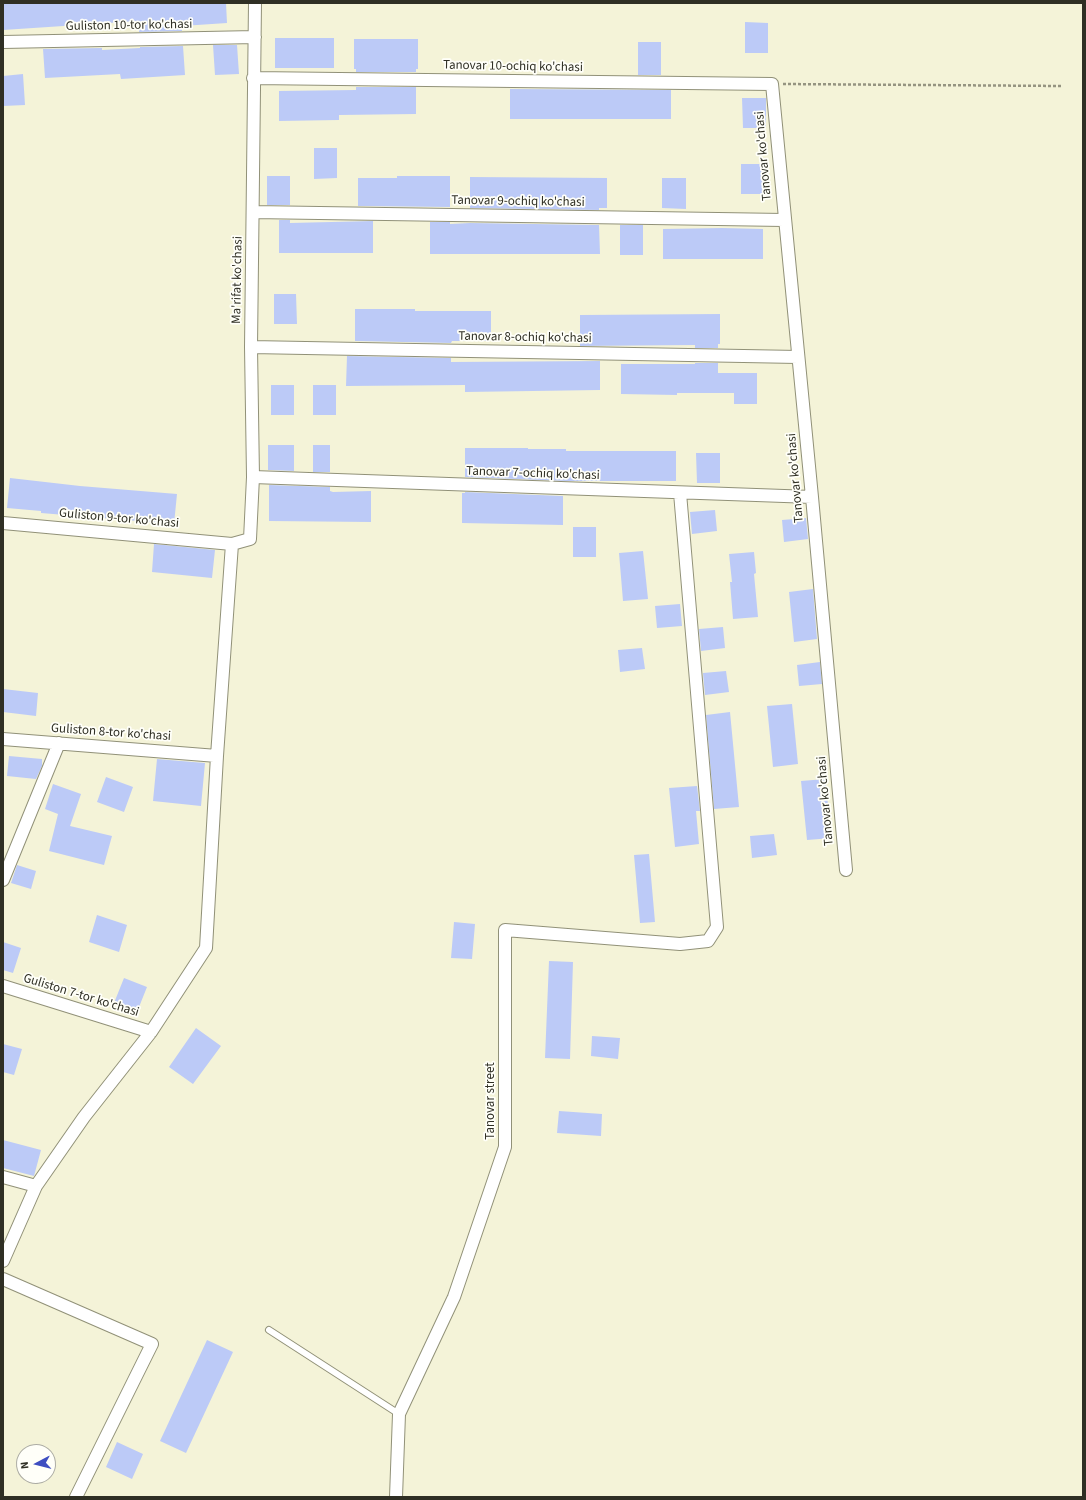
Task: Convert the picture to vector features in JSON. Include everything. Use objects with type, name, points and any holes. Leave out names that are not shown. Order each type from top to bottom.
[{"type":"street","name":"Ma'rifat ko'chasi","points":[[232,544],[250,539],[253,477],[251,347],[255,3]]},
{"type":"street","name":"Guliston 10-tor ko'chasi","points":[[3,42],[255,38]]},
{"type":"street","name":"Tanovar 10-ochiq ko'chasi","points":[[253,78],[772,84]]},
{"type":"street","name":"Tanovar ko'chasi","points":[[772,84],[846,870]]},
{"type":"street","name":"Tanovar 9-ochiq ko'chasi","points":[[253,212],[784,220]]},
{"type":"street","name":"Tanovar 8-ochiq ko'chasi","points":[[251,347],[798,357]]},
{"type":"street","name":"Tanovar 7-ochiq ko'chasi","points":[[253,477],[812,497]]},
{"type":"street","name":"Tanovar street","points":[[396,1497],[399,1414],[454,1296],[505,1147],[505,930],[680,944],[708,941],[717,927],[680,493]]},
{"type":"street","name":"Guliston 9-tor ko'chasi","points":[[3,523],[232,544]]},
{"type":"street","points":[[3,1261],[36,1186],[84,1117],[151,1032],[206,948],[217,756],[232,544]]},
{"type":"street","name":"Guliston 8-tor ko'chasi","points":[[3,739],[217,756]]},
{"type":"street","points":[[3,880],[58,743]]},
{"type":"street","name":"Guliston 7-tor ko'chasi","points":[[3,986],[151,1032]]},
{"type":"street","points":[[3,1177],[36,1186]]},
{"type":"street","points":[[3,1279],[152,1344],[76,1497]]},
{"type":"lane","points":[[269,1330],[399,1414]]},
{"type":"path","points":[[772,84],[1061,86]]},
{"type":"building","points":[[3,3],[226,3],[227,23],[182,26],[182,31],[139,32],[139,21],[3,30]]},
{"type":"building","points":[[745,22],[768,23],[768,53],[745,53]]},
{"type":"building","points":[[275,38],[334,38],[334,68],[275,68]]},
{"type":"building","points":[[354,39],[418,39],[418,69],[416,69],[416,72],[356,72],[356,69],[354,69]]},
{"type":"building","points":[[638,42],[661,42],[661,75],[638,75]]},
{"type":"building","points":[[213,45],[237,45],[239,74],[215,75]]},
{"type":"building","points":[[183,46],[185,75],[121,79],[120,74],[45,78],[43,49],[102,48],[102,50]]},
{"type":"building","points":[[23,74],[25,105],[3,106],[3,76]]},
{"type":"building","points":[[356,87],[416,87],[416,114],[339,115],[339,120],[279,121],[279,91],[356,90]]},
{"type":"building","points":[[510,89],[671,90],[671,119],[510,119]]},
{"type":"building","points":[[742,98],[766,98],[766,128],[743,128]]},
{"type":"building","points":[[314,148],[337,148],[337,178],[314,179]]},
{"type":"building","points":[[741,164],[764,164],[764,194],[741,194]]},
{"type":"building","points":[[267,176],[290,176],[290,205],[267,205]]},
{"type":"building","points":[[397,176],[450,176],[450,207],[358,206],[358,178],[397,178]]},
{"type":"building","points":[[470,177],[607,178],[607,208],[599,208],[599,210],[470,208]]},
{"type":"building","points":[[662,178],[686,178],[686,209],[662,208]]},
{"type":"building","points":[[279,220],[290,220],[290,223],[373,221],[373,253],[279,253]]},
{"type":"building","points":[[430,222],[450,222],[450,224],[599,225],[600,254],[430,254]]},
{"type":"building","points":[[620,225],[643,225],[643,255],[620,255]]},
{"type":"building","points":[[663,229],[763,229],[763,259],[663,259]]},
{"type":"building","points":[[274,294],[296,294],[297,324],[274,324]]},
{"type":"building","points":[[355,309],[491,311],[491,341],[452,341],[451,343],[355,341]]},
{"type":"building","points":[[720,314],[720,344],[718,344],[718,348],[695,348],[695,345],[580,346],[580,315]]},
{"type":"building","points":[[347,356],[451,358],[451,362],[600,361],[600,390],[465,392],[465,385],[346,386]]},
{"type":"building","points":[[718,363],[718,373],[757,373],[757,404],[734,404],[734,393],[677,393],[677,395],[621,394],[621,364]]},
{"type":"building","points":[[271,385],[294,385],[294,415],[271,415]]},
{"type":"building","points":[[313,385],[336,385],[336,415],[313,415]]},
{"type":"building","points":[[268,445],[294,445],[294,471],[268,470]]},
{"type":"building","points":[[313,445],[330,445],[330,472],[313,472]]},
{"type":"building","points":[[465,448],[566,449],[566,451],[676,451],[676,481],[567,481],[465,477]]},
{"type":"building","points":[[696,453],[720,453],[720,483],[697,483]]},
{"type":"building","points":[[10,478],[80,486],[177,494],[174,524],[41,513],[41,511],[7,508]]},
{"type":"building","points":[[269,485],[330,487],[330,491],[333,492],[371,491],[371,522],[269,521]]},
{"type":"building","points":[[462,493],[563,496],[563,525],[462,523]]},
{"type":"building","points":[[715,510],[717,531],[692,534],[690,512]]},
{"type":"building","points":[[806,518],[808,539],[784,542],[782,520]]},
{"type":"building","points":[[573,527],[596,527],[596,557],[573,557]]},
{"type":"building","points":[[154,544],[215,550],[212,578],[152,572]]},
{"type":"building","points":[[643,551],[648,599],[623,601],[619,553]]},
{"type":"building","points":[[754,552],[756,573],[754,574],[758,617],[733,619],[730,582],[732,582],[729,554]]},
{"type":"building","points":[[813,589],[817,639],[794,642],[789,592]]},
{"type":"building","points":[[680,604],[682,626],[657,628],[655,606]]},
{"type":"building","points":[[723,627],[725,648],[701,651],[699,629]]},
{"type":"building","points":[[642,648],[645,669],[620,672],[618,650]]},
{"type":"building","points":[[820,662],[822,684],[799,686],[797,665]]},
{"type":"building","points":[[726,671],[729,692],[705,695],[703,673]]},
{"type":"building","points":[[3,689],[38,693],[36,716],[3,712]]},
{"type":"building","points":[[792,704],[798,764],[773,767],[767,706]]},
{"type":"building","points":[[730,712],[739,807],[714,809],[706,715]]},
{"type":"building","points":[[9,756],[42,759],[42,766],[36,779],[7,776]]},
{"type":"building","points":[[157,759],[205,763],[201,806],[153,801]]},
{"type":"building","points":[[106,777],[133,787],[124,812],[97,802]]},
{"type":"building","points":[[825,779],[832,838],[807,840],[801,781]]},
{"type":"building","points":[[53,784],[81,794],[70,826],[112,836],[104,865],[49,851],[58,814],[45,809]]},
{"type":"building","points":[[697,786],[700,811],[696,811],[699,844],[675,847],[669,788]]},
{"type":"building","points":[[774,834],[777,855],[752,858],[750,836]]},
{"type":"building","points":[[649,854],[655,922],[640,923],[634,855]]},
{"type":"building","points":[[17,865],[36,871],[31,889],[11,883]]},
{"type":"building","points":[[97,915],[127,925],[119,952],[89,942]]},
{"type":"building","points":[[454,922],[475,924],[472,959],[451,958]]},
{"type":"building","points":[[3,942],[21,948],[13,973],[3,970]]},
{"type":"building","points":[[549,961],[573,962],[570,1059],[545,1058]]},
{"type":"building","points":[[124,978],[147,987],[137,1012],[114,1003]]},
{"type":"building","points":[[196,1028],[221,1046],[193,1084],[169,1067]]},
{"type":"building","points":[[592,1036],[620,1038],[618,1059],[591,1056]]},
{"type":"building","points":[[3,1044],[22,1049],[14,1075],[3,1072]]},
{"type":"building","points":[[559,1111],[602,1114],[601,1136],[557,1133]]},
{"type":"building","points":[[3,1140],[41,1150],[34,1176],[3,1168]]},
{"type":"building","points":[[207,1340],[233,1352],[186,1453],[160,1441]]},
{"type":"building","points":[[117,1442],[143,1454],[132,1479],[106,1467]]}]
